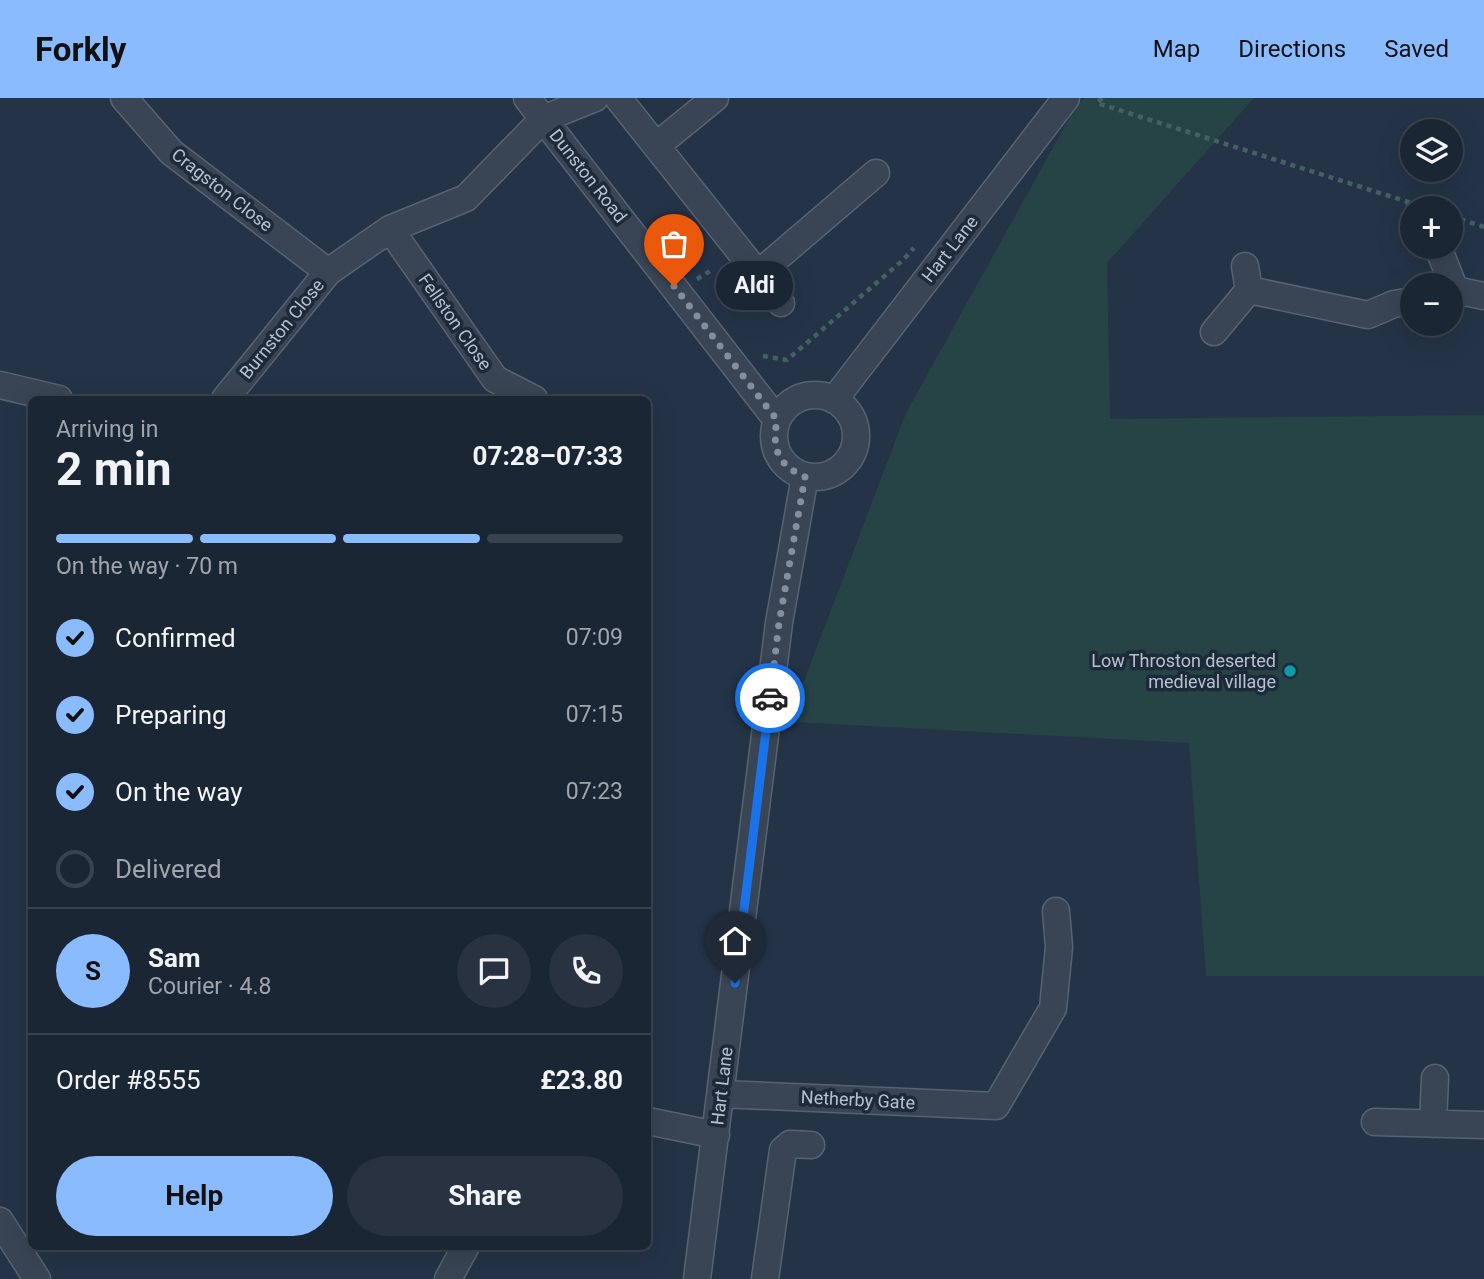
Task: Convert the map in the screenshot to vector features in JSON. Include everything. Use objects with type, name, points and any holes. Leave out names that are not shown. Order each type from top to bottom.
[{"type":"street","name":"Cragston Close","points":[[124,98],[171,152],[328,272]]},
{"type":"street","name":"Dunston Road","points":[[527,98],[777,420]]},
{"type":"street","points":[[543,119],[595,98]]},
{"type":"street","points":[[618,98],[781,303]]},
{"type":"street","points":[[656,146],[715,98]]},
{"type":"street","name":"Hart Lane","points":[[834,400],[1066,98]]},
{"type":"street","name":"Burnston Close","points":[[227,396],[328,272],[390,229],[466,198],[543,119]]},
{"type":"street","points":[[758,274],[876,173]]},
{"type":"street","name":"Fellston Close","points":[[390,229],[495,379],[528,396]]},
{"type":"street","points":[[1214,332],[1247,278],[1368,314],[1400,303]]},
{"type":"street","points":[[1463,292],[1484,296]]},
{"type":"street","points":[[0,385],[46,396]]},
{"type":"street","points":[[806,396],[821,396],[834,400],[846,409],[854,423],[856,438],[852,454],[845,465],[833,474],[805,477],[792,471],[782,461],[776,449],[774,439],[777,420],[785,408],[806,396]]},
{"type":"street","name":"Hart Lane","points":[[698,1279],[779,623],[805,477]]},
{"type":"street","name":"Netherby Gate","points":[[721,1094],[996,1106],[1054,1008],[1059,947],[1056,911]]},
{"type":"street","points":[[1433,1124],[1435,1078]]},
{"type":"street","points":[[651,1122],[716,1135]]},
{"type":"street","points":[[1375,1122],[1484,1125]]},
{"type":"street","points":[[765,1279],[783,1150],[790,1144],[811,1145]]},
{"type":"street","points":[[0,1221],[37,1279]]},
{"type":"street","points":[[448,1279],[464,1250]]},
{"type":"path","points":[[1102,98],[1097,103],[1400,199]]},
{"type":"path","points":[[1463,220],[1484,227]]},
{"type":"path","points":[[696,279],[713,269]]},
{"type":"green space","points":[[1084,98],[1254,98],[1107,263],[1110,419],[1484,415],[1484,976],[1206,976],[1189,743],[795,722],[801,689],[906,413],[1076,106]]},
{"type":"way so far","points":[[674,286],[777,420],[774,439],[782,461],[792,471],[805,477],[779,623],[770,698]]},
{"type":"place","name":"Aldi","points":[[674,286]]},
{"type":"place","name":"Low Throston deserted medieval village","points":[[1290,671]]},
{"type":"route","points":[[735,983],[770,698]]}]
